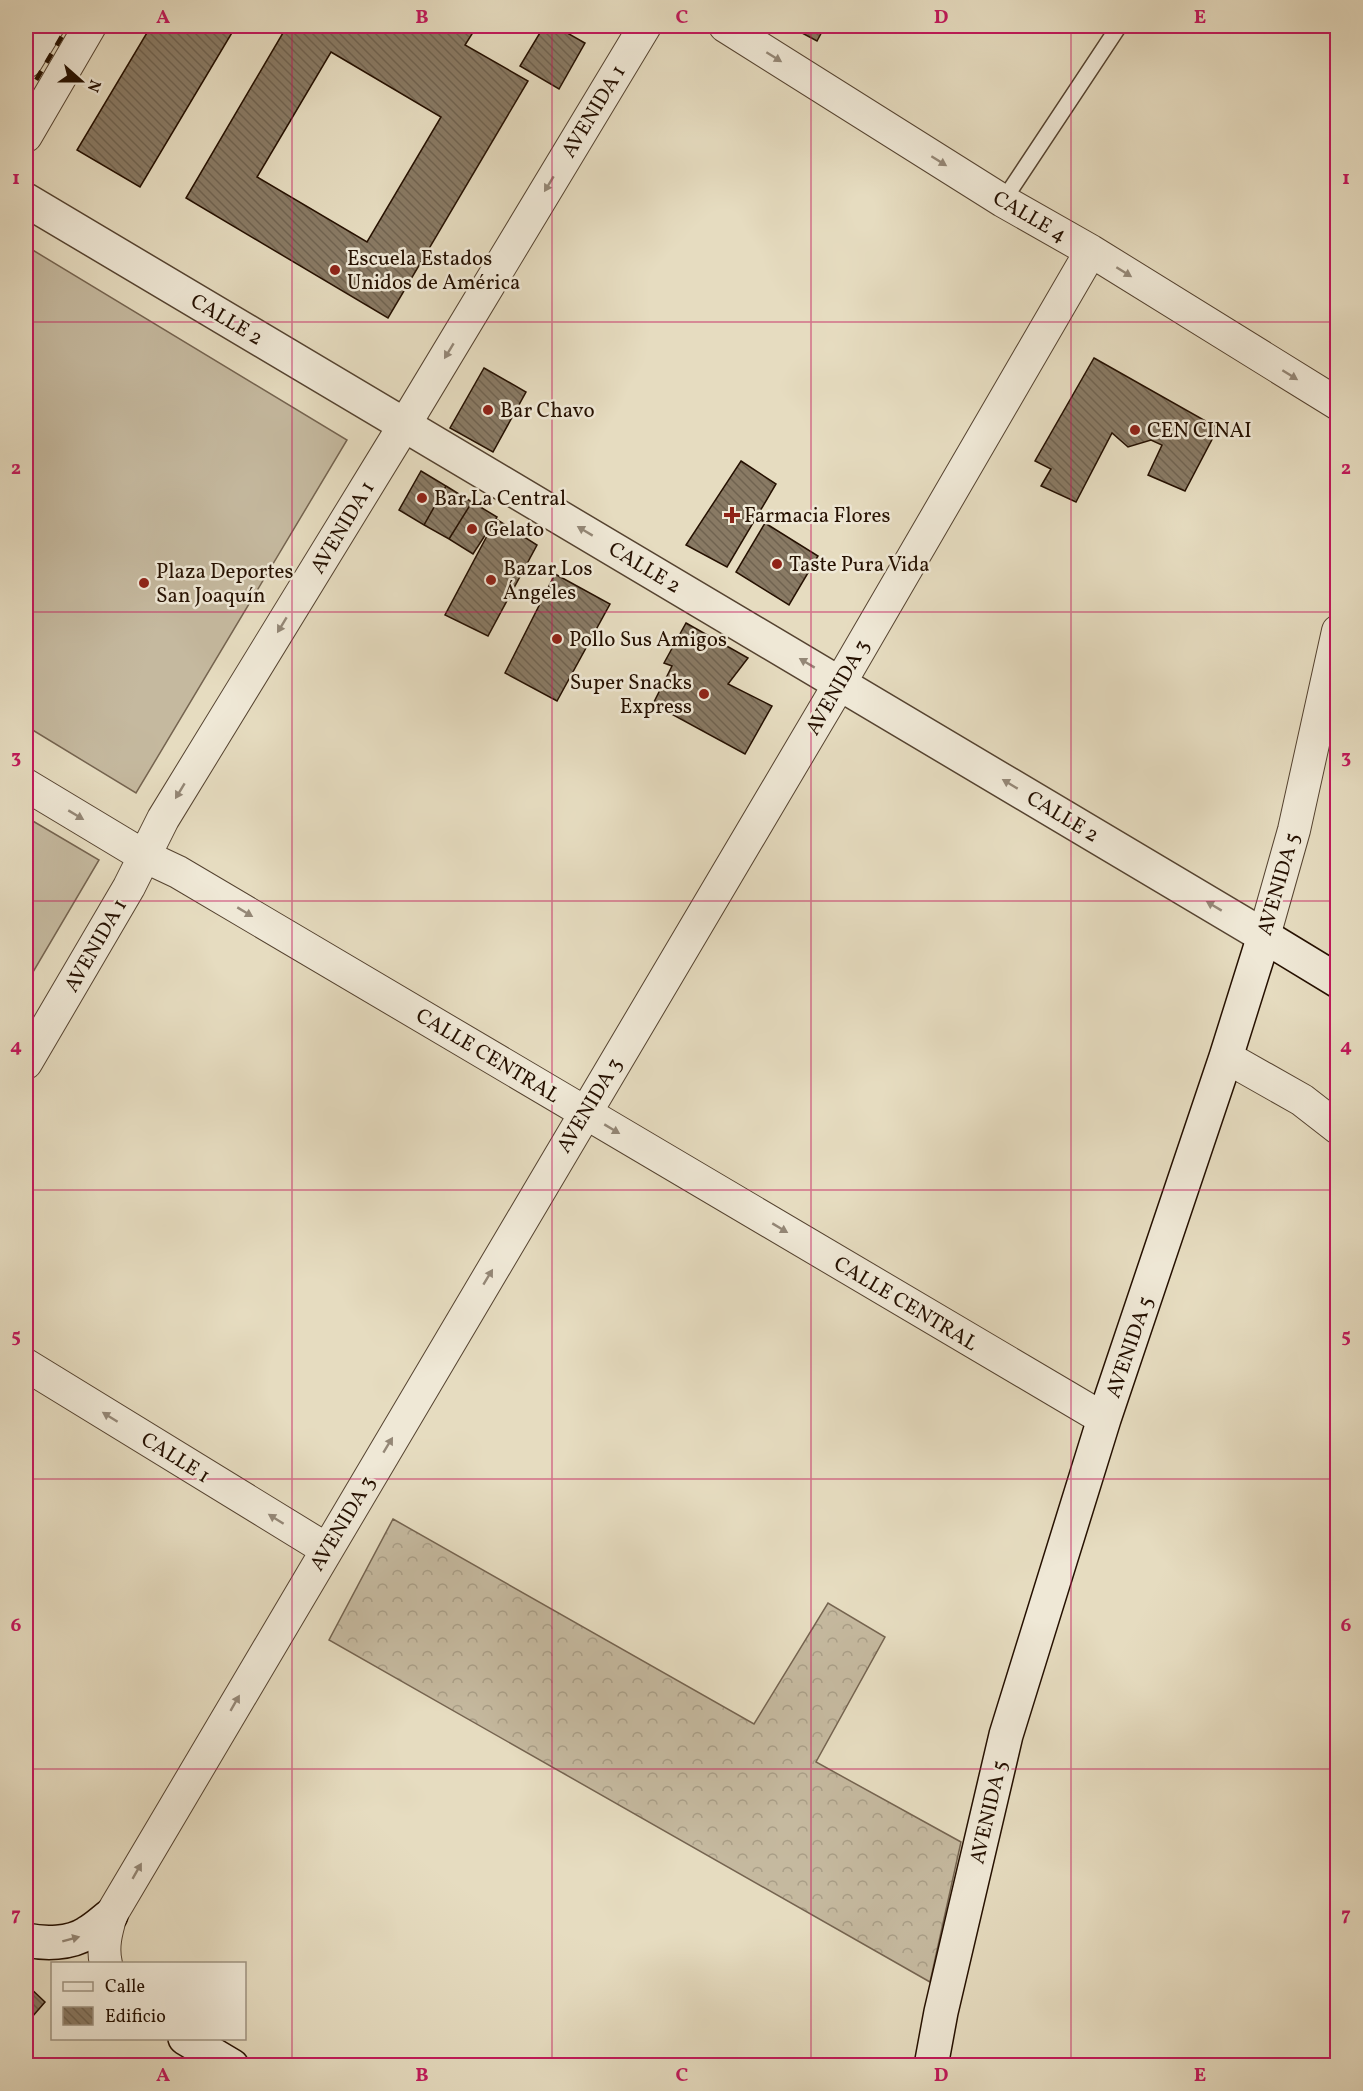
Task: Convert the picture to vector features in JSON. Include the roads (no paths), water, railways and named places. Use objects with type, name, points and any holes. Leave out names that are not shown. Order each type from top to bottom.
[{"type":"main road","name":"CALLE 2","points":[[26,200],[1338,981]]},
{"type":"main road","name":"AVENIDA 5","points":[[931,2066],[941,2012],[1006,1735],[1104,1419],[1226,1057],[1264,936]]},
{"type":"main road","points":[[26,1940],[40,1943],[60,1942],[86,1935],[111,1916]]},
{"type":"main road","points":[[26,1945],[54,1962]]},
{"type":"main road","points":[[189,2040],[232,2066]]},
{"type":"street","points":[[26,62],[48,26]]},
{"type":"street","points":[[26,136],[90,26]]},
{"type":"street","name":"AVENIDA 1","points":[[26,1063],[129,887],[163,819],[645,26]]},
{"type":"street","name":"CALLE 4","points":[[725,26],[1004,201],[1092,252],[1338,404]]},
{"type":"street","name":"AVENIDA 3","points":[[106,1962],[105,1936],[111,1916],[840,683],[1092,252]]},
{"type":"street","name":"AVENIDA 5","points":[[1264,936],[1294,830],[1338,631]]},
{"type":"street","name":"CALLE CENTRAL","points":[[26,785],[144,856],[178,872],[1104,1419]]},
{"type":"street","points":[[1226,1057],[1302,1100],[1338,1128]]},
{"type":"street","name":"CALLE 1","points":[[26,1365],[326,1550]]},
{"type":"lane","points":[[1004,201],[1119,26]]},
{"type":"railway","points":[[26,97],[68,26]]},
{"type":"place","name":"Escuela Estados Unidos de América","points":[[335,270]]},
{"type":"place","name":"Bar Chavo","points":[[488,410]]},
{"type":"place","name":"CEN CINAI","points":[[1135,430]]},
{"type":"place","name":"Bar La Central","points":[[422,498]]},
{"type":"place","name":"Farmacia Flores","points":[[732,515]]},
{"type":"place","name":"Gelato","points":[[472,529]]},
{"type":"place","name":"Taste Pura Vida","points":[[777,564]]},
{"type":"place","name":"Bazar Los Ángeles","points":[[491,580]]},
{"type":"place","name":"Plaza Deportes San Joaquín","points":[[144,583]]},
{"type":"place","name":"Pollo Sus Amigos","points":[[557,639]]},
{"type":"place","name":"Super Snacks Express","points":[[704,694]]}]
